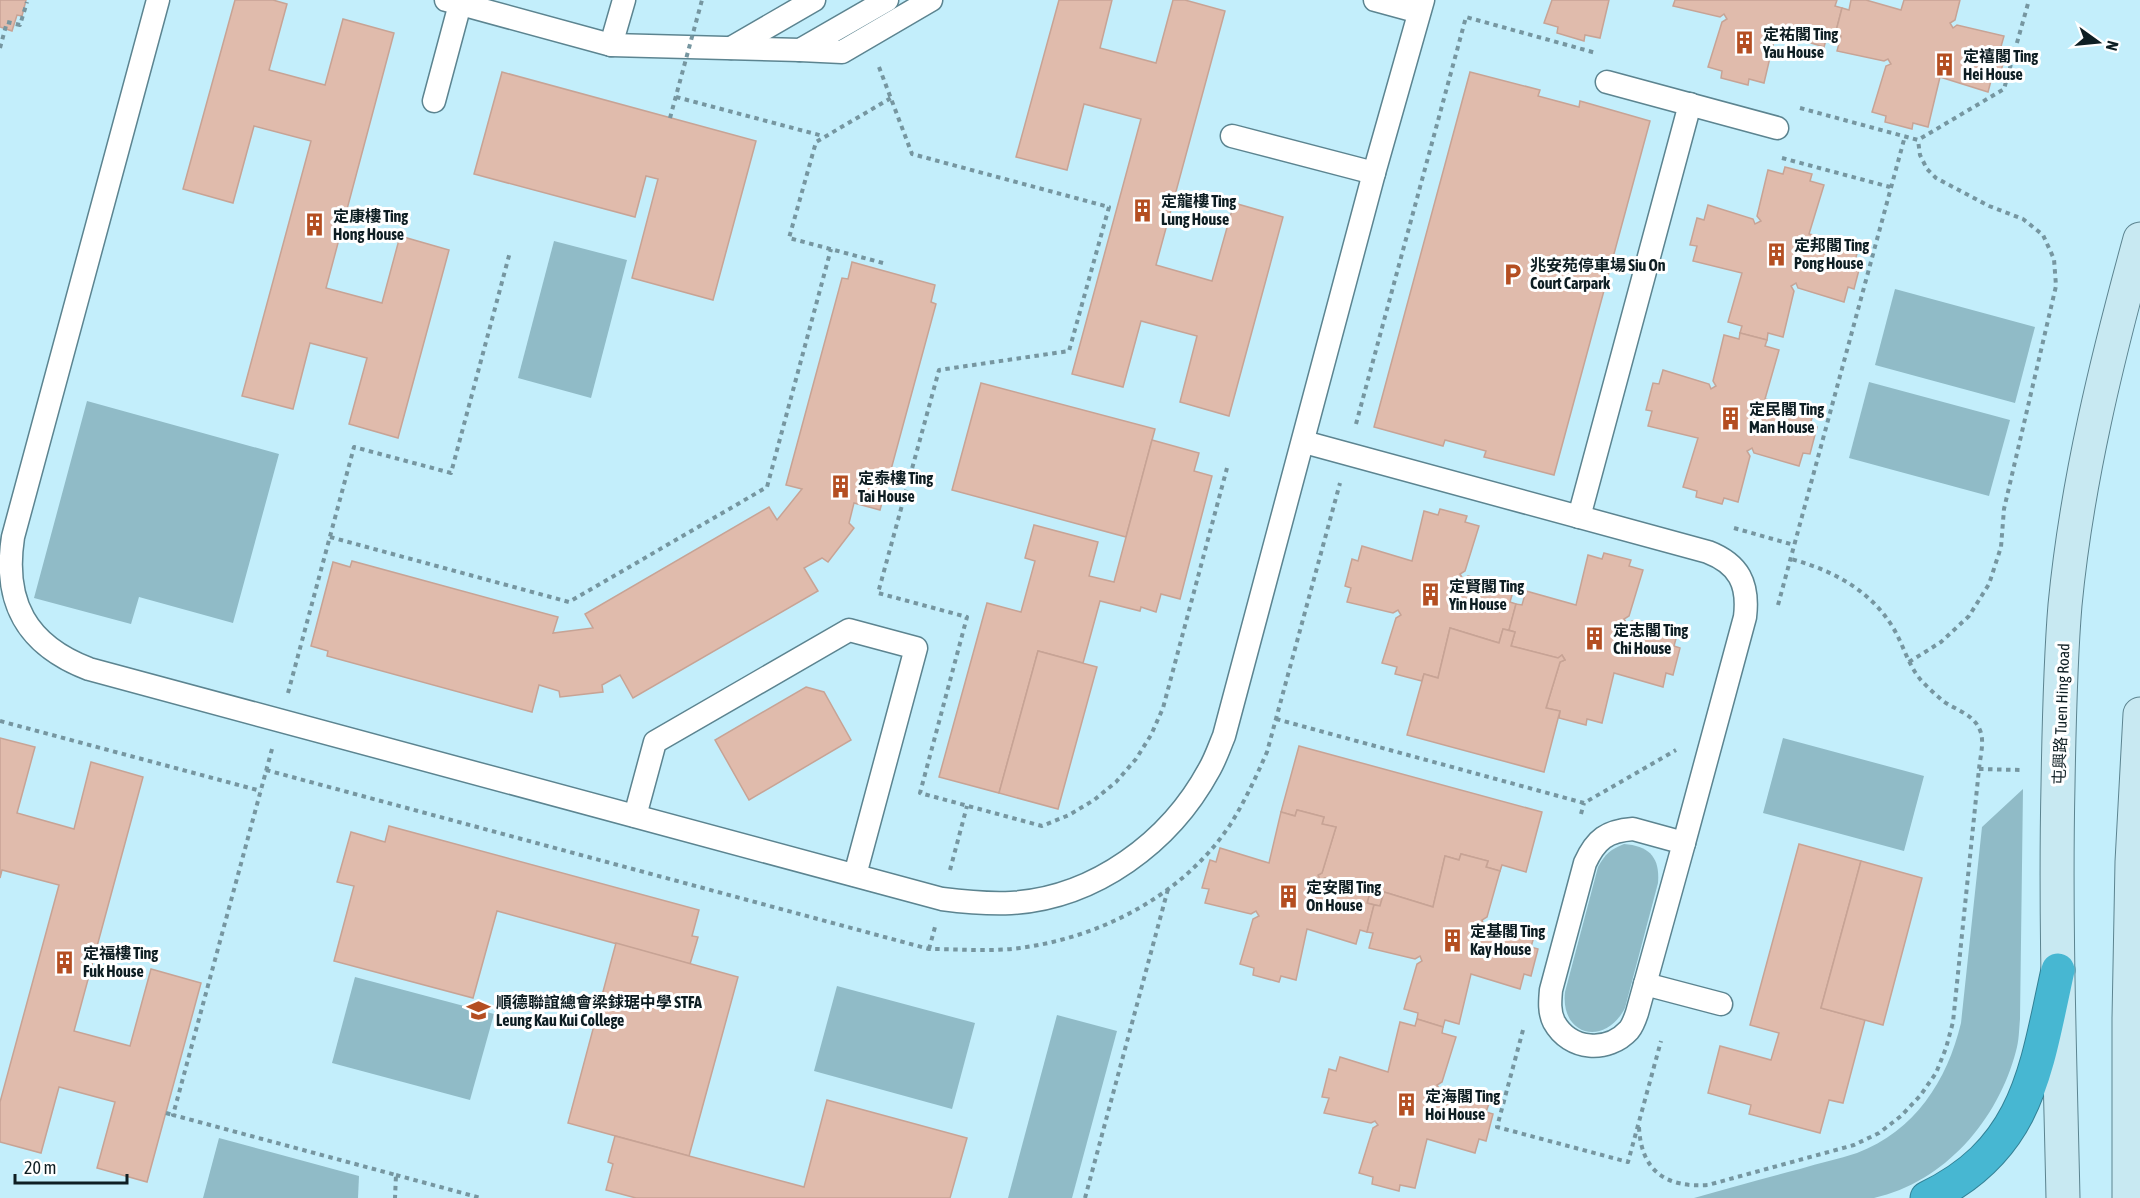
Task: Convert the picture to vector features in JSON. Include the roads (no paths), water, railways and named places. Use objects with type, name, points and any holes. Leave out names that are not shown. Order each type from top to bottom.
[{"type":"highway","points":[[1927,1198],[1942,1191],[1968,1173],[1991,1152],[2010,1128],[2025,1101],[2036,1071],[2058,970]]},
{"type":"main road","name":"屯興路 Tuen Hing Road","points":[[2063,1198],[2056,850],[2059,714],[2065,606],[2076,515],[2094,420],[2140,239]]},
{"type":"main road","points":[[2129,1198],[2132,886],[2140,714]]},
{"type":"lane","points":[[158,0],[13,537],[9,561],[11,585],[18,608],[30,629],[46,646],[66,660],[89,669],[855,876],[942,899],[977,904],[1013,903],[1048,897],[1081,886],[1123,864],[1143,851],[1169,827],[1191,799],[1210,769],[1224,736],[1374,173],[1421,6],[1375,0]]},
{"type":"lane","points":[[611,45],[624,0]]},
{"type":"lane","points":[[730,48],[814,0]]},
{"type":"lane","points":[[800,50],[886,0]]},
{"type":"lane","points":[[434,101],[453,2],[611,45],[842,52],[931,0]]},
{"type":"lane","points":[[1607,82],[1777,128]]},
{"type":"lane","points":[[1579,517],[1690,104]]},
{"type":"lane","points":[[1232,136],[1374,173]]},
{"type":"lane","points":[[1304,442],[1708,552],[1731,565],[1740,576],[1747,603],[1745,617],[1684,843],[1645,984],[1638,1013],[1631,1028],[1620,1038],[1606,1045],[1590,1046],[1575,1042],[1562,1034],[1553,1020],[1550,1005],[1551,990],[1586,862],[1592,848],[1603,837],[1617,830],[1633,829],[1684,843]]},
{"type":"lane","points":[[635,816],[655,742],[849,630],[916,648],[855,876]]},
{"type":"lane","points":[[1645,984],[1721,1004]]},
{"type":"place","name":"定祐閣 Ting Yau House","points":[[1745,43]]},
{"type":"place","name":"定禧閣 Ting Hei House","points":[[1945,65]]},
{"type":"place","name":"定龍樓 Ting Lung House","points":[[1143,210]]},
{"type":"place","name":"定康樓 Ting Hong House","points":[[315,225]]},
{"type":"place","name":"定邦閣 Ting Pong House","points":[[1776,254]]},
{"type":"place","name":"兆安苑停車場 Siu On Court Carpark","points":[[1512,274]]},
{"type":"place","name":"定民閣 Ting Man House","points":[[1731,418]]},
{"type":"place","name":"定泰樓 Ting Tai House","points":[[840,487]]},
{"type":"place","name":"定賢閣 Ting Yin House","points":[[1431,595]]},
{"type":"place","name":"定志閣 Ting Chi House","points":[[1595,639]]},
{"type":"place","name":"定安閣 Ting On House","points":[[1288,896]]},
{"type":"place","name":"定基閣 Ting Kay House","points":[[1452,940]]},
{"type":"place","name":"定福樓 Ting Fuk House","points":[[65,962]]},
{"type":"place","name":"順德聯誼總會梁銶琚中學 STFA Leung Kau Kui College","points":[[478,1011]]},
{"type":"place","name":"定海閣 Ting Hoi House","points":[[1407,1105]]}]
